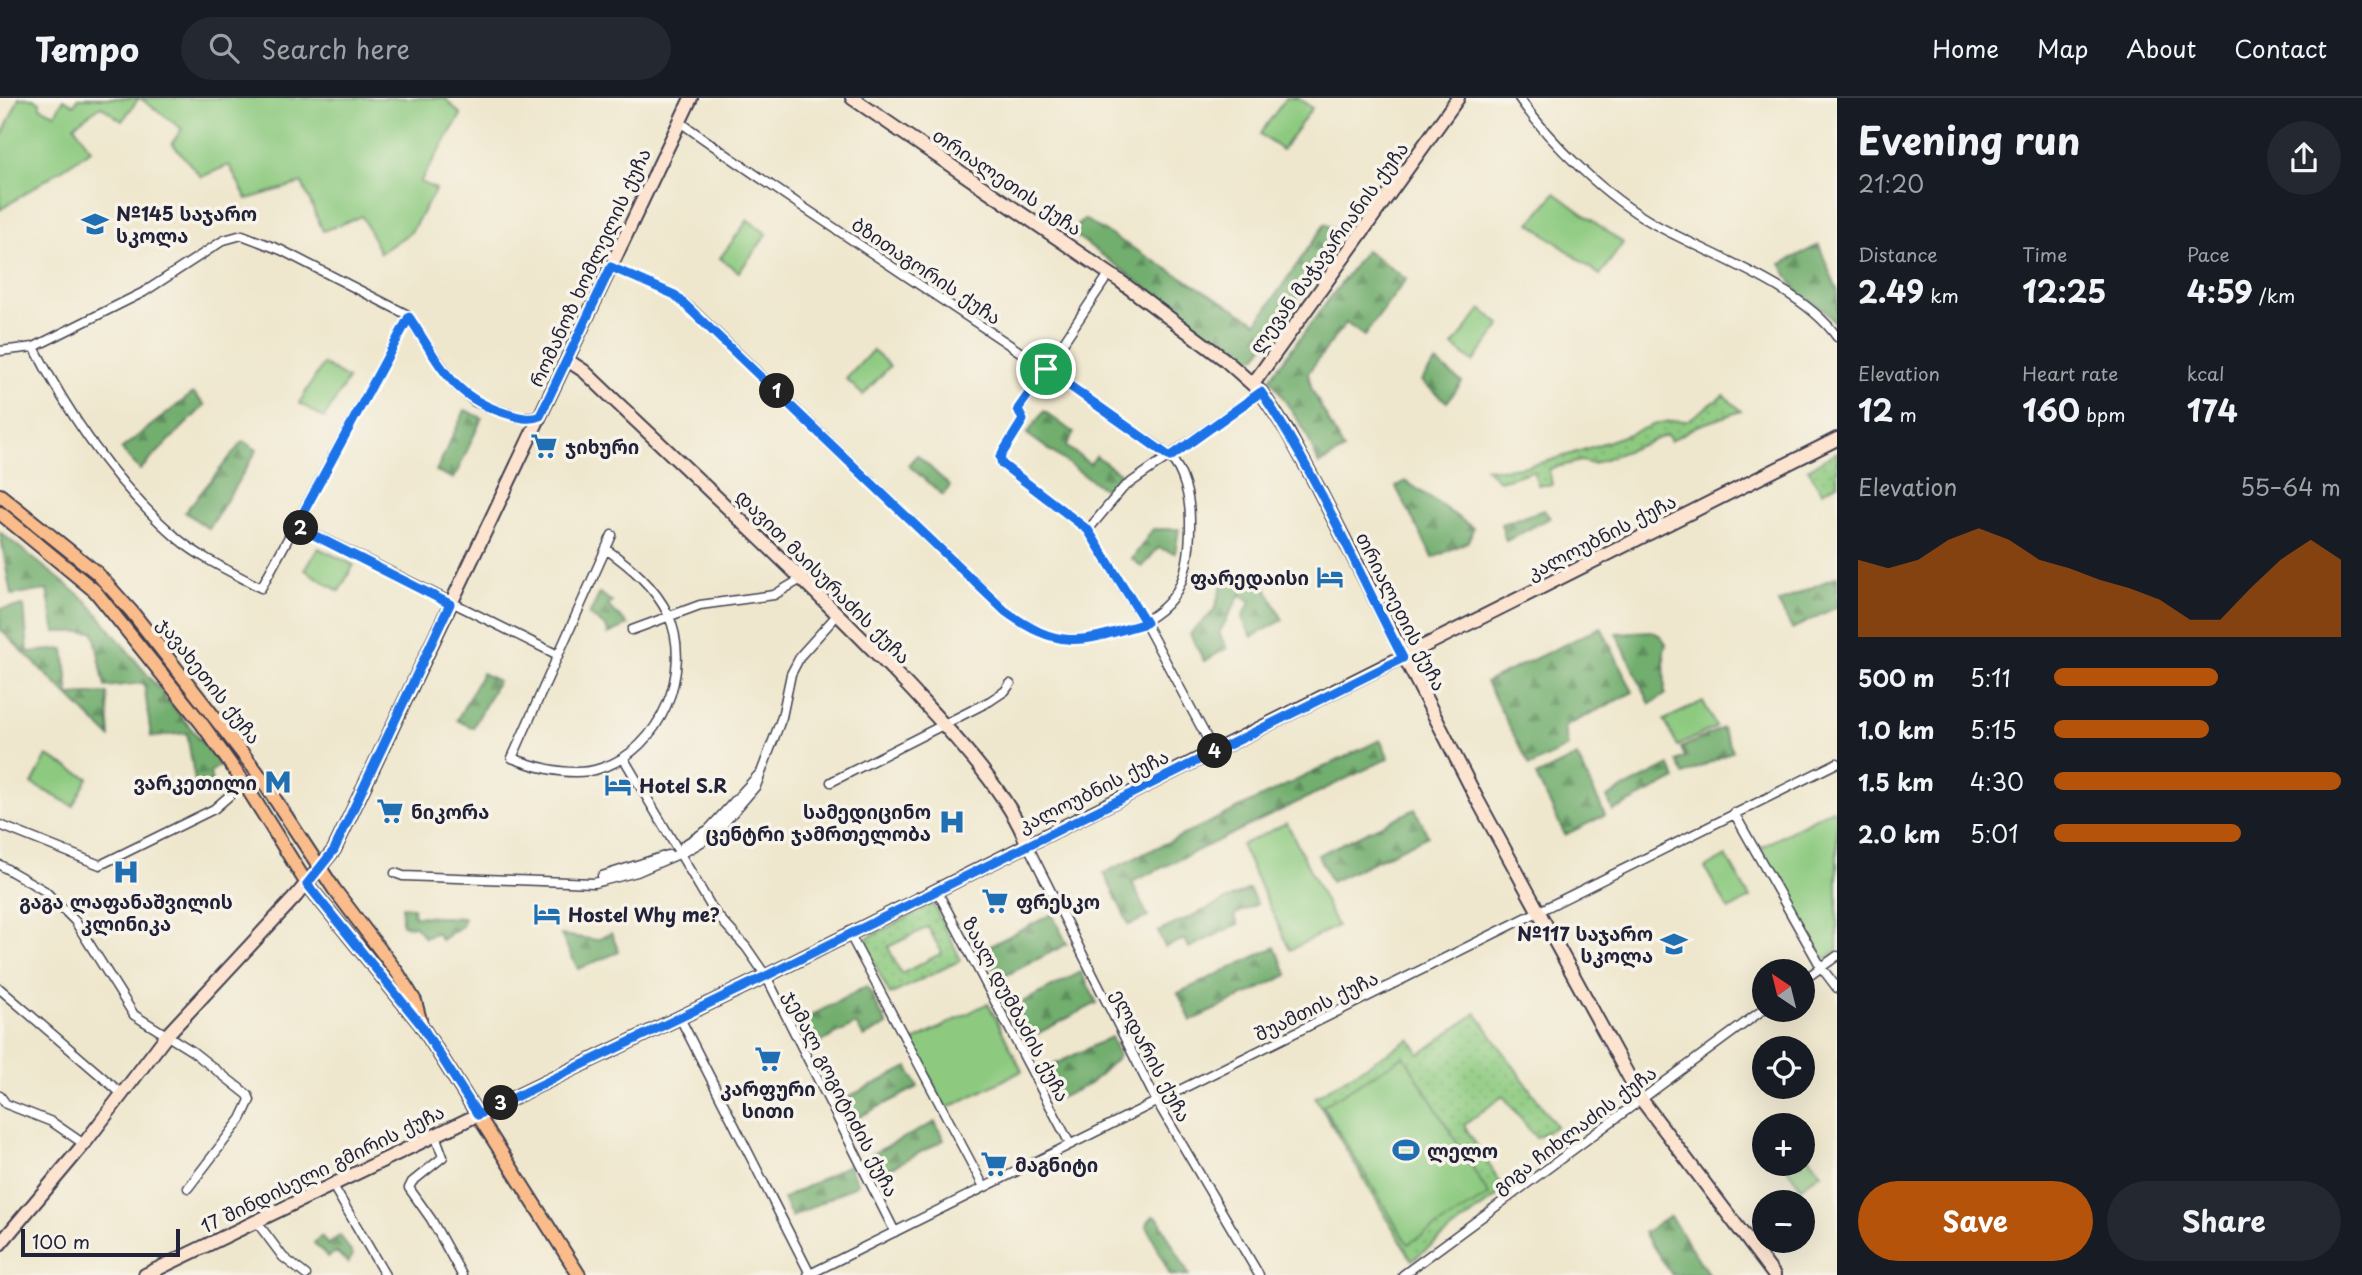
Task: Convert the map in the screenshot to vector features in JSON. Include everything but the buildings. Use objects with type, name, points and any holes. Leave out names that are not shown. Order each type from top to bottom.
[{"type":"main road","name":"ჯავახეთის ქუჩა","points":[[0,495],[88,565],[119,596],[249,761],[321,868],[397,972],[415,1001],[421,1025]]},
{"type":"main road","name":"ჯავახეთის ქუჩა","points":[[0,513],[76,574],[111,609],[202,724],[244,783],[307,884],[421,1025],[579,1275]]},
{"type":"street","name":"რომანოზ ხომლელის ქუჩა","points":[[0,1244],[84,1144],[167,1035],[307,884],[334,850],[691,98]]},
{"type":"street","name":"თრიალეთის ქუჩა","points":[[852,98],[1109,274],[1257,388],[1287,431],[1317,486],[1403,658],[1537,912],[1642,1099],[1774,1275]]},
{"type":"street","name":"ლევან მაჭავარიანის ქუჩა","points":[[1088,530],[1123,488],[1170,457],[1257,388],[1458,98]]},
{"type":"street","points":[[1519,98],[1554,143],[1637,212],[1803,303],[1837,337]]},
{"type":"street","name":"ბზითაგორის ქუჩა","points":[[611,267],[675,295],[693,310],[1005,611],[1033,632],[1073,641],[1096,638],[1146,623],[1170,602],[1179,587],[1189,547],[1190,508],[1183,481],[1170,457],[1046,369],[680,122]]},
{"type":"street","points":[[0,351],[34,347],[144,292],[224,240],[242,235],[291,256],[409,317],[462,393],[522,418],[540,416]]},
{"type":"street","points":[[1109,274],[1018,409],[1023,420],[1000,457],[1002,464],[1088,530],[1146,623],[1214,751]]},
{"type":"street","points":[[34,347],[76,421],[115,470],[179,540],[261,588],[409,317]]},
{"type":"street","name":"დავით მაისურაძის ქუჩა","points":[[566,360],[584,371],[838,614],[944,725],[998,793],[1027,844]]},
{"type":"street","name":"კალოუბნის ქუჩა","points":[[478,1115],[766,976],[1837,439]]},
{"type":"street","points":[[296,526],[556,654]]},
{"type":"street","points":[[606,549],[638,573],[668,616],[676,643],[673,690],[651,733],[624,759],[598,769],[576,771],[533,766],[512,758],[556,654],[612,536]]},
{"type":"street","points":[[632,630],[700,604],[774,595],[801,579]]},
{"type":"street","points":[[678,853],[669,861],[594,883],[403,876],[395,873],[592,879],[668,855],[688,850],[715,834],[757,786],[782,717],[791,674],[801,655],[838,614]]},
{"type":"street","points":[[831,782],[998,697],[1010,684]]},
{"type":"street","name":"ჯემალ გოგიტიძის ქუჩა","points":[[624,759],[715,913],[746,947],[766,976],[895,1232]]},
{"type":"street","name":"შუამთის ქუჩა","points":[[809,1275],[1837,762]]},
{"type":"street","points":[[0,825],[100,865],[214,809],[244,783]]},
{"type":"street","points":[[1734,813],[1821,967],[1837,988]]},
{"type":"street","name":"ელდარის ქუჩა","points":[[1027,844],[1156,1100],[1259,1275]]},
{"type":"street","points":[[0,865],[45,891],[75,921],[134,1015],[192,1051],[250,1100],[241,1119],[188,1188]]},
{"type":"street","name":"ზაალ დუმბაძის ქუჩა","points":[[936,889],[1070,1144]]},
{"type":"street","points":[[849,933],[984,1187]]},
{"type":"street","points":[[1815,971],[1837,956]]},
{"type":"street","points":[[0,989],[122,1094]]},
{"type":"street","points":[[680,1018],[809,1275]]},
{"type":"street","name":"გიგა ჩიხლაძის ქუჩა","points":[[1403,1275],[1752,1018]]},
{"type":"street","points":[[0,1096],[6,1104],[52,1122],[84,1144]]},
{"type":"street","name":"17 შინდისელი გმირის ქუჩა","points":[[150,1274],[478,1115]]},
{"type":"street","points":[[435,1135],[443,1157],[412,1182],[409,1188],[432,1219],[461,1275]]},
{"type":"street","points":[[331,1184],[385,1275]]},
{"type":"street","points":[[256,1221],[283,1257],[306,1275]]},
{"type":"green space","points":[[19,98],[33,98],[40,102],[40,107],[55,114],[64,99],[74,105],[78,98],[139,98],[122,121],[101,106],[74,125],[91,150],[0,210],[0,140]]},
{"type":"green space","points":[[140,98],[445,98],[461,115],[420,182],[436,189],[411,232],[380,253],[362,216],[323,231],[302,183],[247,199],[229,165],[201,177],[172,143],[182,129]]},
{"type":"green space","points":[[1286,98],[1298,98],[1312,108],[1282,150],[1260,134]]},
{"type":"green space","points":[[1555,193],[1623,243],[1600,275],[1530,223]]},
{"type":"green space","points":[[1084,219],[1257,322],[1325,224],[1342,233],[1256,357],[1243,360],[1074,234],[1072,231]]},
{"type":"green space","points":[[748,220],[767,234],[739,272],[720,258]]},
{"type":"green space","points":[[1819,245],[1837,290],[1837,325],[1822,308],[1798,294],[1781,264]]},
{"type":"green space","points":[[1366,250],[1406,279],[1364,336],[1346,323],[1308,373],[1312,390],[1344,450],[1319,464],[1305,431],[1270,378]]},
{"type":"green space","points":[[1481,309],[1501,325],[1473,362],[1453,346]]},
{"type":"green space","points":[[873,350],[890,366],[863,395],[846,379]]},
{"type":"green space","points":[[1436,362],[1462,382],[1447,402],[1421,381]]},
{"type":"green space","points":[[323,364],[348,379],[324,418],[299,403]]},
{"type":"green space","points":[[193,393],[205,405],[140,470],[121,449]]},
{"type":"green space","points":[[1724,395],[1741,411],[1697,426],[1670,441],[1667,435],[1593,464],[1581,461],[1549,469],[1552,485],[1538,485],[1533,471],[1499,481],[1486,468],[1501,469],[1538,463],[1658,423],[1687,421]]},
{"type":"green space","points":[[465,410],[482,418],[454,479],[436,471]]},
{"type":"green space","points":[[1044,411],[1074,433],[1066,446],[1090,464],[1096,456],[1121,474],[1108,492],[1027,434]]},
{"type":"green space","points":[[243,441],[257,450],[209,529],[185,512]]},
{"type":"green space","points":[[1837,452],[1837,484],[1822,492],[1808,469]]},
{"type":"green space","points":[[917,455],[950,486],[943,495],[908,465]]},
{"type":"green space","points":[[1406,481],[1473,528],[1469,541],[1433,558],[1396,487]]},
{"type":"green space","points":[[1544,510],[1550,518],[1506,541],[1501,524]]},
{"type":"green space","points":[[1153,529],[1179,529],[1175,553],[1158,548],[1142,567],[1132,559]]},
{"type":"green space","points":[[0,532],[87,601],[220,764],[210,773],[213,786],[196,788],[187,733],[151,737],[144,683],[105,687],[94,632],[55,632],[47,590],[11,595]]},
{"type":"green space","points":[[318,548],[354,565],[339,591],[305,570]]},
{"type":"green space","points":[[1258,573],[1283,620],[1252,637],[1242,618],[1251,601],[1240,595],[1219,633],[1227,648],[1204,661],[1190,634],[1214,611],[1225,574],[1244,580]]},
{"type":"green space","points":[[1837,576],[1837,607],[1792,629],[1778,603]]},
{"type":"green space","points":[[600,593],[612,602],[608,606],[628,625],[608,634],[607,628],[589,615]]},
{"type":"green space","points":[[24,606],[28,652],[64,649],[69,695],[107,693],[110,737],[0,629],[0,609]]},
{"type":"green space","points":[[1601,627],[1633,692],[1564,727],[1568,747],[1530,766],[1486,682]]},
{"type":"green space","points":[[1651,631],[1661,636],[1666,644],[1665,695],[1650,704],[1616,633]]},
{"type":"green space","points":[[482,673],[498,681],[473,728],[457,720]]},
{"type":"green space","points":[[1703,701],[1716,727],[1678,746],[1664,720]]},
{"type":"green space","points":[[1722,728],[1733,751],[1684,775],[1677,761],[1685,757],[1681,748]]},
{"type":"green space","points":[[1380,740],[1389,758],[1132,882],[1148,917],[1129,925],[1104,873]]},
{"type":"green space","points":[[47,756],[88,778],[73,806],[32,784]]},
{"type":"green space","points":[[1577,756],[1605,815],[1565,835],[1536,776]]},
{"type":"green space","points":[[1669,765],[1676,779],[1613,811],[1607,797]]},
{"type":"green space","points":[[1415,809],[1428,836],[1331,882],[1318,855]]},
{"type":"green space","points":[[1832,809],[1837,816],[1837,951],[1827,958],[1822,957],[1760,848]]},
{"type":"green space","points":[[1287,823],[1337,926],[1290,950],[1241,845]]},
{"type":"green space","points":[[1726,856],[1750,898],[1729,910],[1705,868]]},
{"type":"green space","points":[[1249,889],[1257,904],[1234,915],[1238,924],[1189,948],[1185,939],[1165,947],[1158,932]]},
{"type":"green space","points":[[933,904],[961,960],[890,995],[863,940]],"holes":[[[928,927],[942,953],[901,974],[888,947]]]},
{"type":"green space","points":[[402,906],[413,908],[414,916],[464,918],[462,926],[441,940],[436,932],[425,938],[415,926],[402,925]]},
{"type":"green space","points":[[1052,914],[1067,944],[999,979],[984,949]]},
{"type":"green space","points":[[611,933],[619,952],[578,969],[561,935],[597,940]]},
{"type":"green space","points":[[1275,947],[1288,975],[1191,1021],[1178,993]]},
{"type":"green space","points":[[1081,972],[1097,1003],[1029,1038],[1013,1007]]},
{"type":"green space","points":[[867,986],[887,1025],[864,1037],[856,1024],[812,1047],[799,1022]]},
{"type":"green space","points":[[988,1003],[1022,1071],[946,1109],[912,1042]]},
{"type":"green space","points":[[1476,1013],[1556,1126],[1536,1138],[1503,1096],[1464,1125],[1505,1190],[1412,1260],[1315,1097],[1410,1039],[1420,1054]]},
{"type":"green space","points":[[1111,1037],[1119,1056],[1090,1084],[1060,1098],[1045,1069]]},
{"type":"green space","name":"ლელო","points":[[1404,1056],[1489,1195],[1408,1244],[1323,1106]]},
{"type":"green space","points":[[908,1067],[918,1087],[853,1120],[842,1100]]},
{"type":"green space","points":[[935,1122],[944,1140],[879,1174],[870,1155]]},
{"type":"green space","points":[[1815,1164],[1821,1173],[1801,1187],[1793,1176],[1815,1176]]},
{"type":"green space","points":[[848,1165],[858,1184],[792,1217],[783,1199]]},
{"type":"green space","points":[[1153,1216],[1158,1218],[1189,1275],[1170,1275],[1146,1224]]},
{"type":"green space","points":[[1670,1216],[1709,1275],[1672,1275],[1644,1233]]},
{"type":"green space","points":[[340,1235],[353,1255],[348,1263],[336,1252],[328,1257],[314,1243],[321,1236],[328,1245]]},
{"type":"place","name":"№145 საჯარო სკოლა","points":[[95,224]]},
{"type":"place","name":"ჯიხური","points":[[544,446]]},
{"type":"place","name":"ფარედაისი","points":[[1330,577]]},
{"type":"place","name":"ვარკეთილი","points":[[278,782]]},
{"type":"place","name":"Hotel S.R","points":[[618,785]]},
{"type":"place","name":"ნიკორა","points":[[390,811]]},
{"type":"place","name":"სამედიცინო ცენტრი ჯამრთელობა","points":[[952,822]]},
{"type":"place","name":"გაგა ლაფანაშვილის კლინიკა","points":[[126,872]]},
{"type":"place","name":"ფრესკო","points":[[995,901]]},
{"type":"place","name":"Hostel Why me?","points":[[547,914]]},
{"type":"place","name":"№117 საჯარო სკოლა","points":[[1674,944]]},
{"type":"place","name":"კარფური სითი","points":[[768,1059]]},
{"type":"place","name":"ლელო","points":[[1406,1150]]},
{"type":"place","name":"მაგნიტი","points":[[994,1164]]},
{"type":"route","points":[[611,267],[675,295],[1005,611],[1033,632],[1049,638],[1073,641],[1096,638],[1146,623],[1088,530],[1002,464],[1000,457],[1023,420],[1018,409],[1046,369],[1170,457],[1261,392],[1287,431],[1317,486],[1403,658],[766,976],[478,1115],[421,1025],[307,884],[334,850],[450,604],[296,526],[409,317],[462,393],[493,409],[533,419],[540,416],[611,267]]}]
